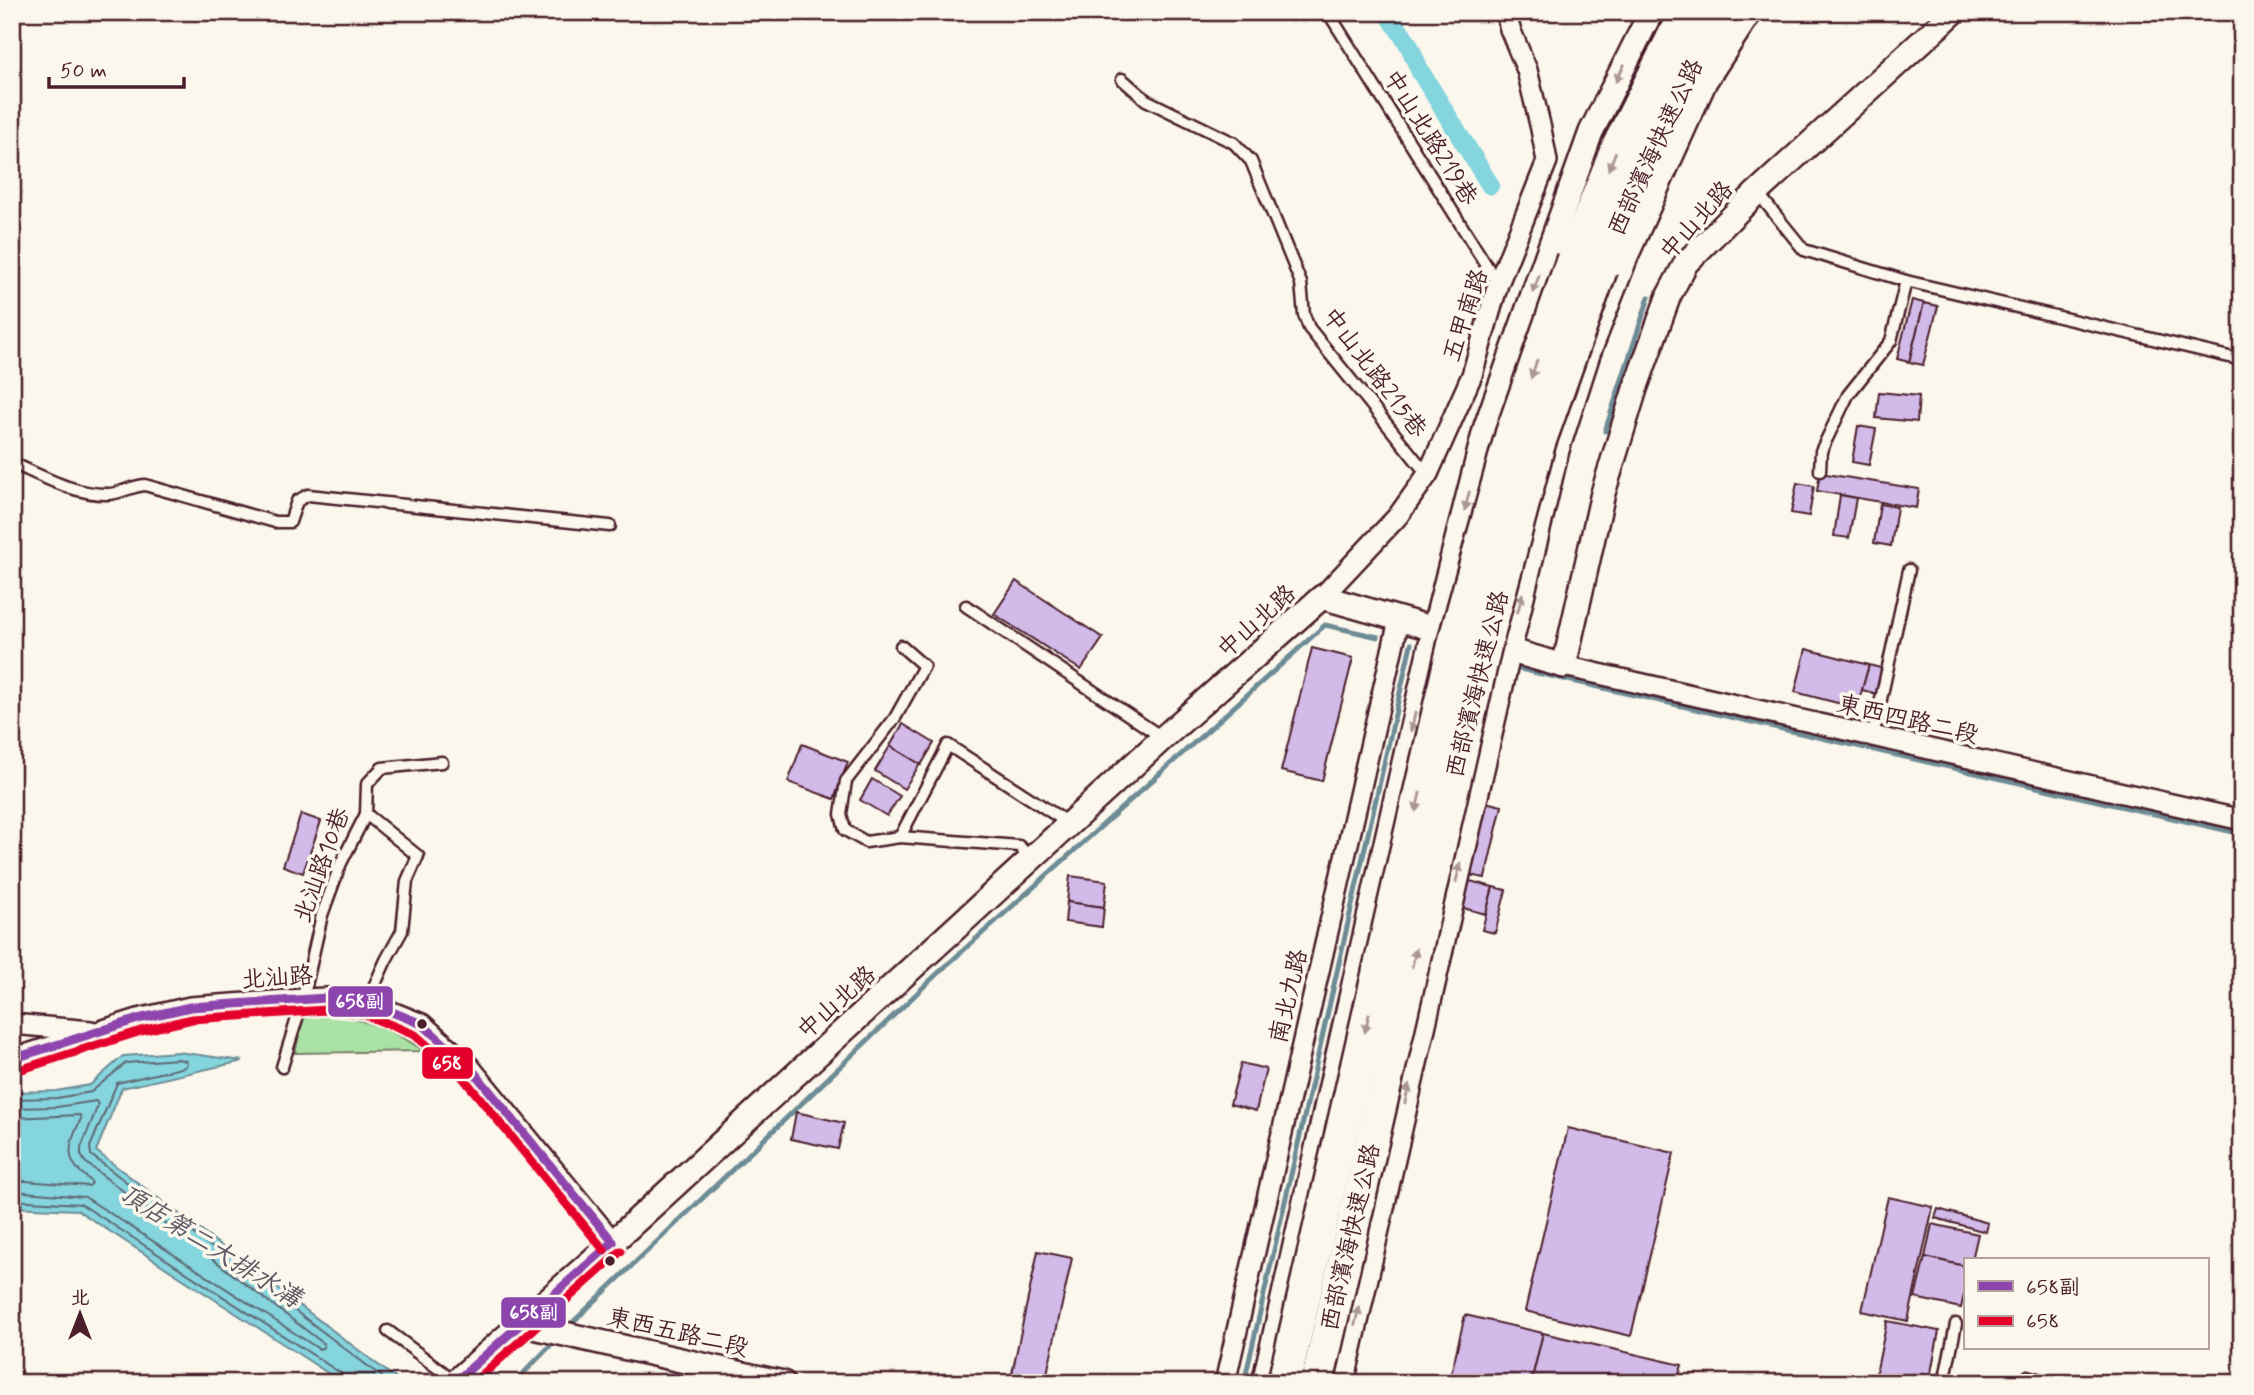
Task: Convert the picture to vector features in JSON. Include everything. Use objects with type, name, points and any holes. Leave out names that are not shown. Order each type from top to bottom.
[{"type":"highway","name":"西部濱海快速公路","points":[[1317,1383],[1485,646],[1617,149],[1686,12]]},
{"type":"highway","name":"西部濱海快速公路","points":[[1284,1383],[1456,636],[1512,433],[1587,264],[1720,12]]},
{"type":"street","name":"五甲南路","points":[[1322,597],[1398,516],[1428,474],[1472,375],[1498,284],[1546,162],[1527,70],[1506,12]]},
{"type":"street","points":[[1264,1383],[1434,630],[1486,426],[1591,131],[1651,12]]},
{"type":"street","points":[[1342,1383],[1557,450],[1588,354],[1627,254],[1705,82],[1750,12]]},
{"type":"street","name":"中山北路","points":[[455,1382],[1163,738],[1322,597],[1564,666],[1603,494],[1635,388],[1669,295],[1686,263],[1757,192],[1954,12]]},
{"type":"street","name":"南北九路","points":[[1225,1383],[1399,620]]},
{"type":"street","name":"東西四路二段","points":[[1564,666],[2242,820]]},
{"type":"street","name":"北汕路","points":[[12,1024],[100,1032],[138,1019],[190,1007],[326,998],[368,1002],[422,1024],[469,1066],[613,1241]]},
{"type":"street","points":[[12,1059],[100,1032]]},
{"type":"street","name":"東西五路二段","points":[[520,1324],[783,1383]]},
{"type":"lane","name":"中山北路219巷","points":[[1328,12],[1498,284]]},
{"type":"lane","name":"中山北路215巷","points":[[1122,79],[1146,100],[1234,144],[1251,162],[1301,283],[1304,315],[1310,328],[1428,474]]},
{"type":"lane","points":[[1757,192],[1804,250],[1906,281],[2242,360]]},
{"type":"lane","points":[[1820,471],[1821,452],[1848,396],[1891,341],[1906,281]]},
{"type":"lane","points":[[12,463],[77,490],[110,494],[131,486],[145,485],[275,523],[290,522],[298,501],[308,495],[610,526]]},
{"type":"lane","points":[[1873,736],[1909,570]]},
{"type":"lane","points":[[966,606],[1163,738]]},
{"type":"lane","points":[[901,646],[924,666],[895,718],[846,781],[841,814],[845,830],[866,842],[900,837],[1019,846],[1031,859]]},
{"type":"lane","points":[[900,837],[947,745],[1069,824]]},
{"type":"lane","name":"北汕路10巷","points":[[282,1067],[303,999],[322,915],[341,863],[366,814],[367,784],[382,768],[442,762]]},
{"type":"lane","points":[[366,814],[418,856],[407,881],[402,930],[368,1002]]},
{"type":"lane","points":[[1944,1383],[1956,1324]]},
{"type":"lane","points":[[388,1331],[455,1382]]},
{"type":"lane","points":[[2028,1376],[2051,1383]]},
{"type":"lane","points":[[1845,1383],[1848,1379],[1861,1383]]},
{"type":"green space","points":[[325,1015],[377,1026],[424,1051],[295,1053],[303,1017]]},
{"type":"water","name":"頂店第二大排水溝","points":[[178,1052],[243,1061],[122,1088],[96,1151],[402,1383],[343,1383],[77,1210],[12,1207],[12,1092],[56,1091],[90,1085],[123,1056]]},
{"type":"building","points":[[1912,300],[1924,303],[1909,362],[1897,359]]},
{"type":"building","points":[[1924,303],[1938,306],[1923,365],[1909,362]]},
{"type":"building","points":[[1879,392],[1919,396],[1917,422],[1876,418]]},
{"type":"building","points":[[1858,426],[1876,429],[1869,465],[1852,462]]},
{"type":"building","points":[[1820,473],[1919,489],[1916,508],[1817,491]]},
{"type":"building","points":[[1797,483],[1814,486],[1809,516],[1791,513]]},
{"type":"building","points":[[1840,495],[1856,498],[1849,538],[1834,536]]},
{"type":"building","points":[[1880,504],[1897,507],[1891,546],[1874,543]]},
{"type":"building","points":[[1016,581],[1103,638],[1081,670],[994,614]]},
{"type":"building","points":[[1312,648],[1353,658],[1322,781],[1281,771]]},
{"type":"building","points":[[1806,649],[1869,665],[1857,708],[1795,692]]},
{"type":"building","points":[[1869,665],[1884,669],[1877,694],[1862,690]]},
{"type":"building","points":[[903,724],[934,743],[921,765],[890,746]]},
{"type":"building","points":[[802,744],[848,762],[834,799],[788,782]]},
{"type":"building","points":[[890,746],[920,764],[904,789],[875,771]]},
{"type":"building","points":[[872,779],[900,796],[887,816],[860,800]]},
{"type":"building","points":[[1485,802],[1502,806],[1485,878],[1469,875]]},
{"type":"building","points":[[301,814],[321,821],[303,873],[283,866]]},
{"type":"building","points":[[1070,876],[1107,881],[1104,907],[1067,902]]},
{"type":"building","points":[[1466,880],[1493,887],[1486,914],[1459,907]]},
{"type":"building","points":[[1493,887],[1506,890],[1495,933],[1482,930]]},
{"type":"building","points":[[1067,902],[1104,907],[1102,927],[1065,922]]},
{"type":"building","points":[[1241,1063],[1266,1069],[1256,1111],[1230,1104]]},
{"type":"building","points":[[796,1112],[844,1123],[838,1149],[791,1139]]},
{"type":"building","points":[[1568,1128],[1674,1153],[1631,1336],[1525,1311]]},
{"type":"building","points":[[1888,1197],[1933,1207],[1908,1321],[1862,1311]]},
{"type":"building","points":[[1938,1209],[1988,1223],[1986,1232],[1935,1218]]},
{"type":"building","points":[[1932,1224],[1978,1234],[1972,1258],[1964,1258],[1964,1266],[1925,1257]]},
{"type":"building","points":[[1038,1251],[1072,1258],[1045,1383],[1010,1383]]},
{"type":"building","points":[[1925,1257],[1964,1266],[1961,1308],[1915,1298]]},
{"type":"building","points":[[1465,1315],[1543,1333],[1531,1383],[1449,1383]]},
{"type":"building","points":[[1887,1321],[1939,1331],[1929,1383],[1876,1374]]},
{"type":"building","points":[[1543,1333],[1682,1365],[1677,1383],[1531,1383]]},
{"type":"waterway","points":[[1387,12],[1490,185]]},
{"type":"waterway","points":[[1605,431],[1649,297]]},
{"type":"waterway","points":[[573,1322],[937,974],[1325,625],[1378,637]]},
{"type":"waterway","points":[[1244,1383],[1411,644]]},
{"type":"waterway","points":[[1520,669],[2242,834]]},
{"type":"waterway","points":[[514,1383],[550,1346]]},
{"type":"transit line","name":"658副","points":[[12,1059],[138,1019],[190,1007],[326,998],[367,1002],[422,1024],[469,1066],[613,1242]]},
{"type":"transit line","name":"658","points":[[16,1071],[141,1031],[192,1019],[326,1010],[364,1014],[415,1035],[460,1074],[604,1250]]},
{"type":"transit line","name":"658副","points":[[454,1383],[613,1242]]},
{"type":"transit line","name":"658","points":[[473,1383],[621,1251]]}]
